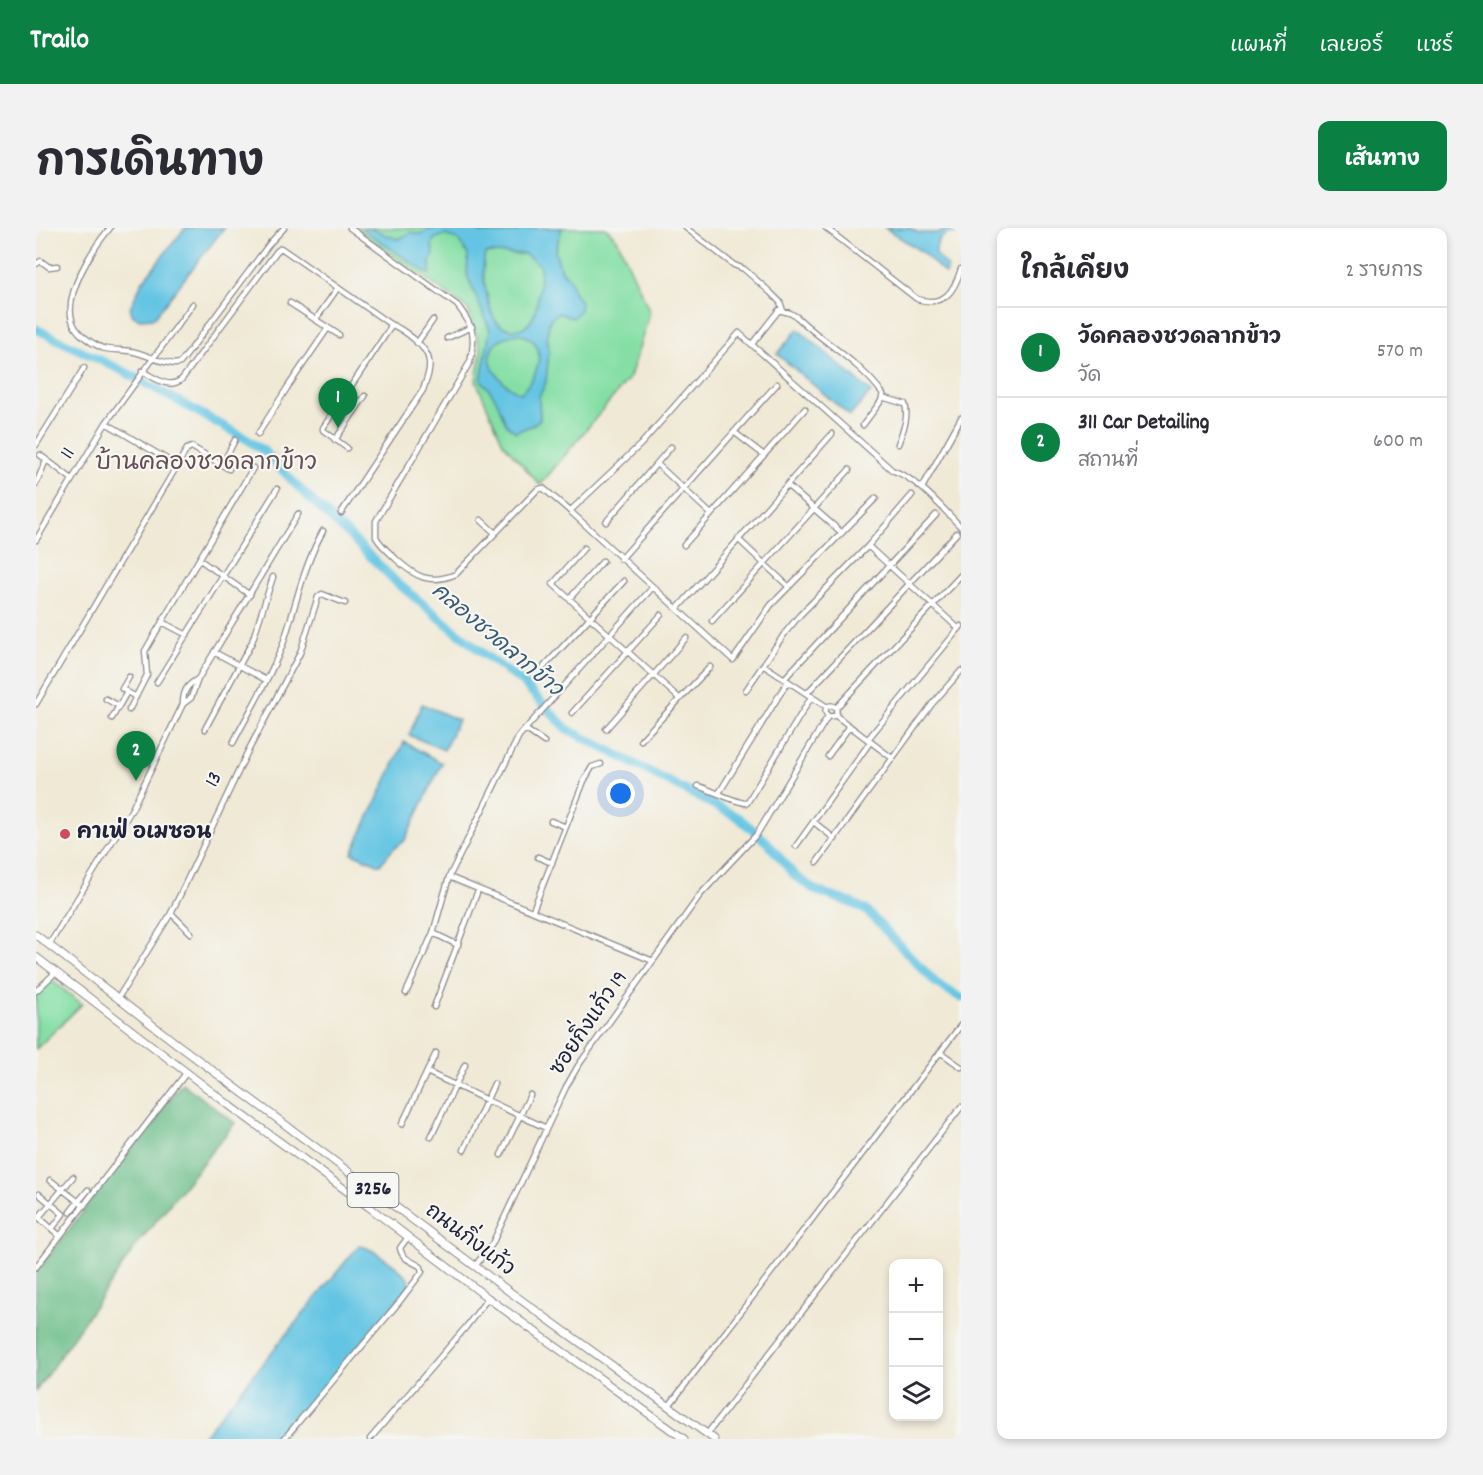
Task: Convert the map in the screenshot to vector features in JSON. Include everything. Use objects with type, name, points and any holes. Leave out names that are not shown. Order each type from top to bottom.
[{"type":"main road","name":"ถนนกิ่งแก้ว","points":[[36,935],[195,1058],[475,1266],[714,1439]]},
{"type":"main road","name":"ถนนกิ่งแก้ว","points":[[37,959],[488,1298],[684,1439]]},
{"type":"street","points":[[110,228],[86,263],[73,291],[70,304],[72,322],[80,334],[103,348],[115,351],[129,350],[170,364],[180,363],[270,243],[284,228]]},
{"type":"street","points":[[350,228],[457,305],[472,327],[474,339],[470,362],[376,521],[375,533],[382,546],[409,571],[432,580],[440,580],[456,574],[537,490],[546,489],[733,660],[771,604],[876,498]]},
{"type":"street","points":[[686,228],[734,265],[744,269],[775,297],[783,310],[797,317],[878,386],[883,394],[882,397],[863,425]]},
{"type":"street","points":[[826,228],[917,299],[928,302],[944,298],[957,284],[961,269]]},
{"type":"street","points":[[140,374],[174,384],[182,378],[279,249],[390,324],[403,330],[417,343],[429,360],[428,377],[423,390],[342,513]]},
{"type":"street","points":[[36,264],[41,261],[50,267],[57,266]]},
{"type":"street","points":[[316,319],[337,289]]},
{"type":"street","points":[[290,303],[339,335]]},
{"type":"street","name":"11","points":[[36,540],[106,423],[193,304]]},
{"type":"street","points":[[752,344],[776,313],[783,310]]},
{"type":"street","points":[[417,343],[433,320]]},
{"type":"street","points":[[347,448],[323,428],[390,328],[390,324]]},
{"type":"street","points":[[447,339],[472,327]]},
{"type":"street","points":[[258,434],[328,328]]},
{"type":"street","points":[[570,511],[641,444],[737,334],[741,334],[892,470],[907,476],[922,488],[961,527]]},
{"type":"street","points":[[36,445],[84,368]]},
{"type":"street","points":[[621,559],[777,384]]},
{"type":"street","points":[[335,440],[365,396]]},
{"type":"street","points":[[882,397],[904,404],[907,411],[906,423],[898,444]]},
{"type":"street","points":[[684,545],[805,409]]},
{"type":"street","points":[[922,488],[961,418]]},
{"type":"street","points":[[106,423],[178,466]]},
{"type":"street","points":[[734,432],[764,455]]},
{"type":"street","points":[[677,609],[832,434]]},
{"type":"street","points":[[222,465],[235,440]]},
{"type":"street","points":[[36,704],[189,447],[229,469]]},
{"type":"street","points":[[606,522],[672,447]]},
{"type":"street","points":[[40,456],[72,480]]},
{"type":"street","points":[[36,484],[46,460]]},
{"type":"street","points":[[657,464],[711,514]]},
{"type":"street","points":[[129,710],[147,675],[145,651],[254,468]]},
{"type":"street","points":[[712,621],[849,470]]},
{"type":"street","points":[[787,485],[842,533]]},
{"type":"street","points":[[157,682],[277,489]]},
{"type":"street","points":[[746,690],[799,616],[868,546],[912,495]]},
{"type":"street","points":[[183,704],[191,698],[198,679],[298,514]]},
{"type":"street","points":[[719,793],[787,680],[936,515]]},
{"type":"street","points":[[481,520],[495,533]]},
{"type":"street","points":[[233,742],[282,644],[300,583],[323,531]]},
{"type":"street","points":[[807,693],[957,533]]},
{"type":"street","points":[[738,539],[789,587]]},
{"type":"street","points":[[796,846],[815,823],[870,740],[960,629],[868,546]]},
{"type":"street","points":[[584,548],[553,584],[680,699]]},
{"type":"street","points":[[200,560],[250,595]]},
{"type":"street","points":[[568,599],[603,561]]},
{"type":"street","points":[[835,715],[836,708],[961,575]]},
{"type":"street","points":[[205,729],[252,642],[273,577]]},
{"type":"street","points":[[539,672],[591,619],[624,581]]},
{"type":"street","points":[[406,993],[433,933],[449,877],[515,743],[537,715],[653,588]]},
{"type":"street","name":"13","points":[[118,998],[171,913],[247,753],[300,653],[318,597],[322,594],[345,603]]},
{"type":"street","points":[[572,713],[661,615]]},
{"type":"street","points":[[162,622],[187,635]]},
{"type":"street","points":[[606,729],[686,638]]},
{"type":"street","points":[[214,652],[266,680]]},
{"type":"street","points":[[763,665],[827,707],[831,705],[836,708]]},
{"type":"street","points":[[641,740],[710,667]]},
{"type":"street","points":[[817,862],[932,704],[961,671]]},
{"type":"street","points":[[129,677],[122,689],[136,697]]},
{"type":"street","points":[[49,945],[132,809],[183,704],[183,696],[189,684],[198,679]]},
{"type":"street","points":[[112,718],[127,692]]},
{"type":"street","points":[[698,786],[741,804],[747,802],[812,696]]},
{"type":"street","points":[[106,699],[119,706]]},
{"type":"street","points":[[827,707],[825,710],[828,716],[835,715],[892,758]]},
{"type":"street","name":"ซอยกิ่งแก้ว 19","points":[[475,1266],[492,1244],[546,1128],[578,1066],[700,895],[749,844],[828,716]]},
{"type":"street","points":[[828,756],[850,726]]},
{"type":"street","points":[[525,729],[544,742]]},
{"type":"street","points":[[533,910],[590,770],[601,764]]},
{"type":"street","points":[[551,821],[566,827]]},
{"type":"street","points":[[815,823],[835,839]]},
{"type":"street","points":[[538,858],[552,863]]},
{"type":"street","points":[[449,877],[653,961]]},
{"type":"street","points":[[434,1007],[477,893]]},
{"type":"street","points":[[171,913],[190,933]]},
{"type":"street","points":[[433,933],[458,945]]},
{"type":"street","points":[[36,991],[56,972]]},
{"type":"street","points":[[668,1407],[961,1025]]},
{"type":"street","points":[[940,1052],[961,1067]]},
{"type":"street","points":[[402,1124],[436,1053]]},
{"type":"street","points":[[431,1137],[465,1065]]},
{"type":"street","points":[[36,1267],[187,1072]]},
{"type":"street","points":[[427,1072],[546,1128]]},
{"type":"street","points":[[464,1150],[494,1084]]},
{"type":"street","points":[[501,1155],[530,1095]]},
{"type":"street","points":[[707,1434],[961,1107]]},
{"type":"street","points":[[60,1236],[37,1216],[51,1204],[73,1177]]},
{"type":"street","points":[[50,1180],[84,1206]]},
{"type":"street","points":[[70,1212],[88,1190]]},
{"type":"street","points":[[39,1194],[63,1215],[52,1229]]},
{"type":"street","points":[[284,1439],[422,1272],[421,1267],[407,1260],[401,1253],[400,1248],[408,1237]]},
{"type":"street","points":[[370,1439],[488,1298]]},
{"type":"green space","points":[[355,228],[606,228],[617,239],[650,312],[630,377],[540,485],[503,443],[476,381],[481,350],[468,309]]},
{"type":"green space","points":[[50,979],[82,1004],[36,1049],[36,994]]},
{"type":"green space","points":[[182,1083],[235,1123],[136,1246],[36,1391],[36,1272]]},
{"type":"water","points":[[185,228],[224,228],[154,318],[140,319],[133,316],[130,308],[142,282]]},
{"type":"water","points":[[361,228],[372,229],[399,239],[411,232],[419,234],[435,228],[474,228],[482,233],[501,234],[516,232],[521,228],[562,228],[555,252],[561,270],[570,279],[573,290],[581,302],[580,310],[573,318],[559,313],[550,319],[547,335],[549,350],[546,382],[539,397],[540,419],[533,425],[516,432],[511,428],[489,389],[481,380],[490,330],[467,275],[468,255],[458,239],[444,235],[434,239],[432,244],[434,255],[430,260],[430,274]],"holes":[[[485,253],[525,254],[540,266],[536,310],[525,327],[505,328],[493,317],[484,279]],[[518,334],[535,344],[539,360],[533,378],[521,393],[501,379],[491,361],[491,352],[495,344],[504,338]]]},
{"type":"water","points":[[885,228],[910,228],[919,233],[940,233],[948,228],[961,229],[960,233],[945,235],[937,244],[936,255],[948,267],[945,274],[922,252]]},
{"type":"water","points":[[798,329],[871,392],[850,416],[777,354]]},
{"type":"water","points":[[422,704],[458,720],[444,750],[409,735]]},
{"type":"water","points":[[404,742],[442,763],[405,840],[393,849],[380,865],[352,853]]},
{"type":"water","points":[[359,1245],[380,1255],[403,1273],[410,1284],[403,1295],[279,1439],[201,1439]]},
{"type":"waterway","name":"คลองชวดลากข้าว","points":[[36,329],[127,373],[245,438],[264,451],[396,582],[523,683],[567,729],[739,818],[768,843],[795,876],[815,890],[867,911],[936,983],[961,998]]},
{"type":"place","name":"วัดคลองชวดลากข้าว","points":[[338,428]]},
{"type":"place","name":"311 Car Detailing","points":[[136,781]]},
{"type":"place","name":"คาเฟ่ อเมซอน","points":[[65,834]]},
{"type":"district","name":"บ้านคลองชวดลากข้าว","points":[[206,464]]}]
